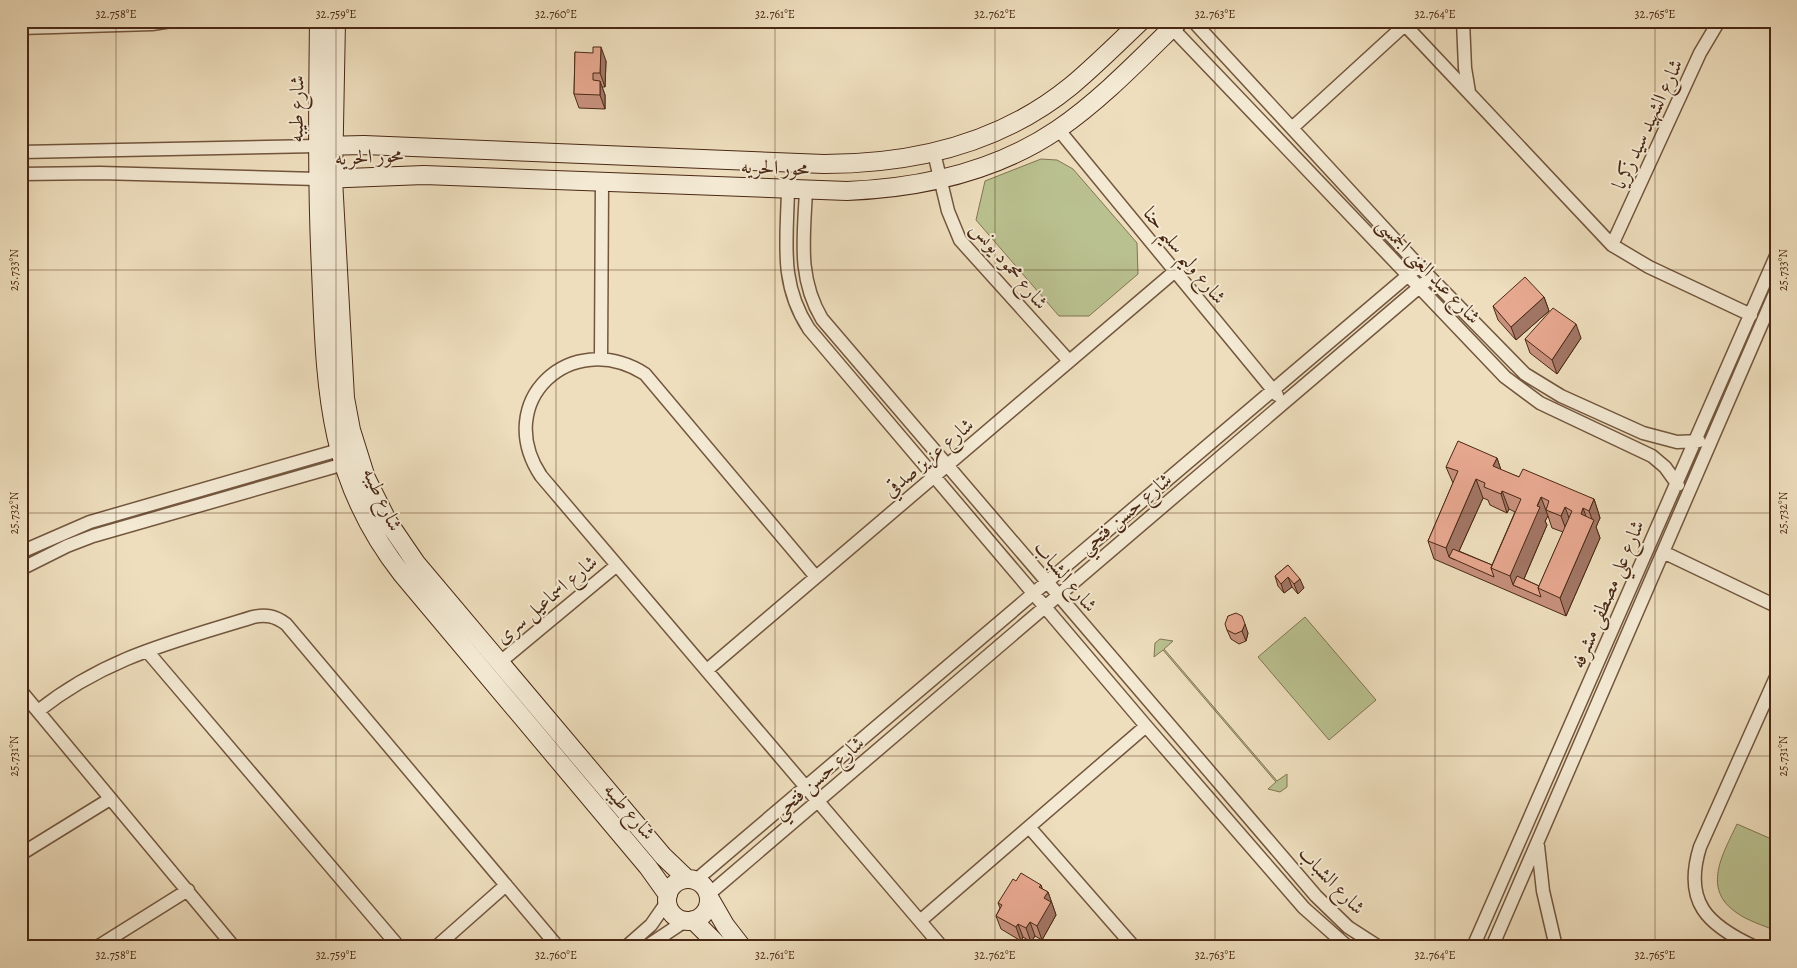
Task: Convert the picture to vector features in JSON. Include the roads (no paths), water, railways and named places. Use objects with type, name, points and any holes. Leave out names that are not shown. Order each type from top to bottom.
[{"type":"main road","name":"شارع طيبه","points":[[320,21],[325,146],[326,381],[331,416],[342,457],[363,514],[391,559],[648,866],[668,898]]},
{"type":"main road","name":"شارع طيبه","points":[[325,146],[336,21]]},
{"type":"main road","name":"محور الحريه","points":[[325,146],[824,164],[867,163],[934,153],[985,138],[1038,110],[1070,87],[1141,21]]},
{"type":"main road","name":"محور الحريه","points":[[325,179],[424,175],[797,190],[869,190],[940,180],[999,162],[1058,130],[1101,95],[1176,24]]},
{"type":"main road","name":"شارع طيبه","points":[[325,179],[345,398],[360,462],[380,508],[406,550],[499,663],[664,856],[691,880]]},
{"type":"main road","points":[[720,947],[689,920],[673,914],[668,898],[675,884],[691,880],[706,889],[725,925],[742,947]]},
{"type":"main road","points":[[689,920],[704,914],[709,897]]},
{"type":"street","points":[[21,28],[152,24],[171,21]]},
{"type":"street","name":"شارع عبد الغنى الجمسى","points":[[1193,21],[1292,128],[1414,270]]},
{"type":"street","points":[[1463,21],[1464,68],[1469,92]]},
{"type":"street","name":"شارع الشهيد سيد زكريا","points":[[1612,244],[1700,54],[1720,21]]},
{"type":"street","points":[[1292,128],[1407,23],[1612,244],[1649,267],[1751,315]]},
{"type":"street","name":"شارع عبد الغنى الجمسى","points":[[1176,24],[1414,270],[1516,387],[1540,402],[1652,456],[1676,480],[1685,499]]},
{"type":"street","name":"شارع وليم سليم حنا","points":[[1058,130],[1284,403]]},
{"type":"street","points":[[21,152],[325,146]]},
{"type":"street","name":"شارع محمود يونس","points":[[934,153],[948,211],[960,240],[1069,361]]},
{"type":"street","points":[[21,174],[100,173],[325,179]]},
{"type":"street","points":[[601,358],[602,181]]},
{"type":"street","name":"شارع الشباب","points":[[797,190],[806,283],[815,308],[830,330],[948,465],[1057,596],[1316,896],[1348,927],[1379,947]]},
{"type":"street","name":"شارع الشباب","points":[[797,190],[787,272],[789,288],[800,316],[819,342],[1146,726],[1304,908],[1348,947]]},
{"type":"street","name":"شارع علي مصطفى مشرفه","points":[[1473,947],[1676,480],[1776,256]]},
{"type":"street","name":"شارع حسن فتحي","points":[[691,880],[806,787],[1414,270]]},
{"type":"street","name":"شارع عزيز صدقي","points":[[707,670],[1174,272]]},
{"type":"street","name":"شارع عبد الغنى الجمسى","points":[[1426,283],[1515,365],[1542,386],[1660,439],[1693,442],[1711,438]]},
{"type":"street","name":"شارع حسن فتحي","points":[[709,897],[1045,606],[1426,283]]},
{"type":"street","name":"شارع علي مصطفى مشرفه","points":[[1492,947],[1776,291]]},
{"type":"street","points":[[816,577],[656,384],[631,365],[601,358],[575,362],[546,380],[534,397],[528,410],[526,438],[533,465],[541,476],[942,947]]},
{"type":"street","points":[[21,552],[90,522],[342,457]]},
{"type":"street","points":[[21,569],[67,546],[93,536],[342,457]]},
{"type":"street","points":[[1663,552],[1776,606]]},
{"type":"street","name":"شارع اسماعيل سرى","points":[[499,663],[617,565]]},
{"type":"street","points":[[38,711],[102,668],[147,650],[262,615],[279,619],[558,947]]},
{"type":"street","points":[[147,650],[399,947]]},
{"type":"street","points":[[1755,947],[1722,931],[1709,918],[1699,902],[1694,883],[1695,865],[1700,847],[1776,677]]},
{"type":"street","points":[[21,691],[234,947]]},
{"type":"street","points":[[920,921],[1146,726]]},
{"type":"street","points":[[21,854],[110,799]]},
{"type":"street","points":[[1030,827],[1134,947]]},
{"type":"street","points":[[1538,842],[1542,891],[1556,947]]},
{"type":"street","points":[[436,947],[506,886]]},
{"type":"street","points":[[97,947],[188,890]]},
{"type":"street","points":[[626,947],[651,925],[668,898]]},
{"type":"street","points":[[646,947],[689,920]]}]
